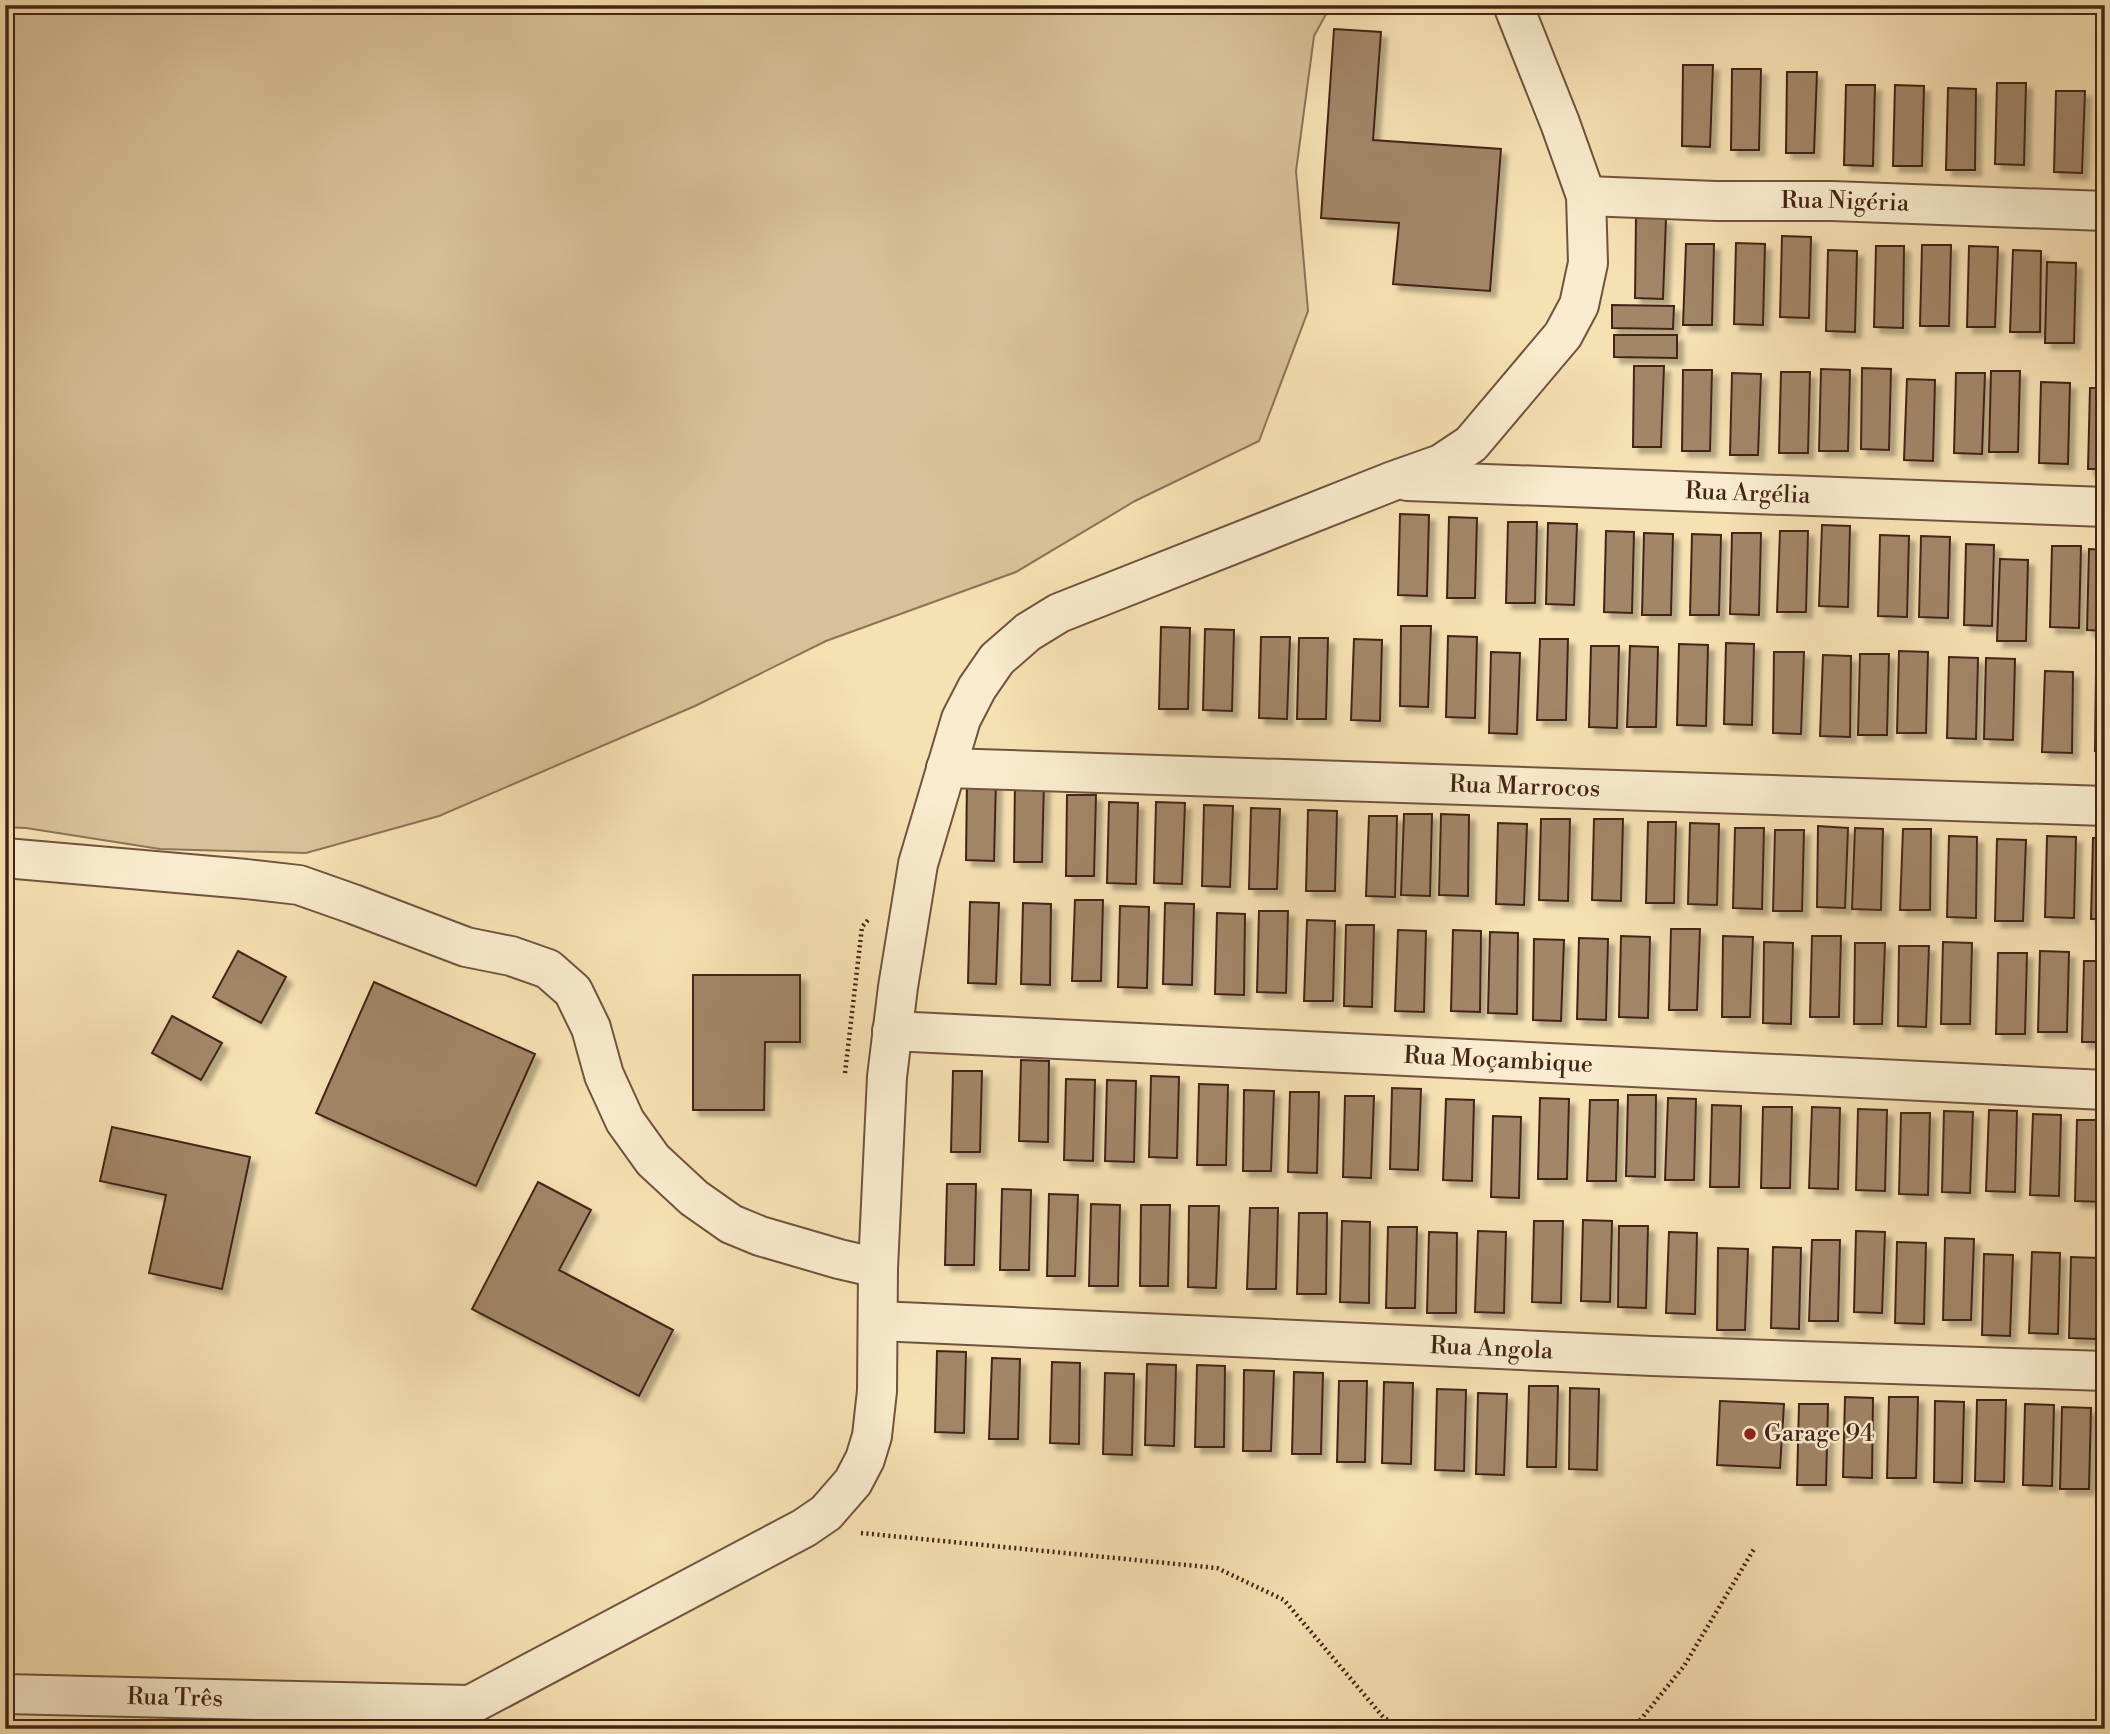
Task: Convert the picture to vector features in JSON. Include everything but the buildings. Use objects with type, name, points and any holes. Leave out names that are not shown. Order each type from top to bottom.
[{"type":"street","points":[[441,1729],[470,1705],[804,1528],[826,1513],[853,1482],[865,1459],[872,1436],[877,1391],[877,1268],[891,1031],[918,864],[961,719],[976,688],[997,659],[1028,632],[1059,613],[1441,464],[1471,444],[1563,335],[1579,305],[1588,263],[1586,196],[1513,5]]},
{"type":"street","name":"Rua Nigéria","points":[[1586,196],[1716,201],[1832,201],[2105,211]]},
{"type":"street","name":"Rua Argélia","points":[[1393,481],[2105,507]]},
{"type":"street","name":"Rua Marrocos","points":[[946,768],[2105,806]]},
{"type":"street","points":[[5,858],[299,886],[466,947],[511,956],[548,969],[573,991],[591,1028],[604,1075],[625,1121],[653,1160],[694,1198],[731,1224],[760,1236],[877,1268]]},
{"type":"street","name":"Rua Moçambique","points":[[891,1031],[2105,1090]]},
{"type":"street","name":"Rua Angola","points":[[878,1321],[1652,1356],[2105,1371]]},
{"type":"street","name":"Rua Três","points":[[5,1694],[470,1705]]},
{"type":"path","points":[[845,1081],[862,927],[870,918]]},
{"type":"path","points":[[804,1528],[1217,1568],[1284,1600],[1384,1718],[1409,1729]]},
{"type":"path","points":[[1633,1729],[1684,1665],[1754,1549]]},
{"type":"shaded area","points":[[5,5],[1331,5],[1314,36],[1296,171],[1308,311],[1259,441],[1135,501],[1016,572],[826,641],[695,706],[439,816],[306,853],[160,849],[5,827]]},
{"type":"place","name":"Garage 94","points":[[1750,1434]]}]
